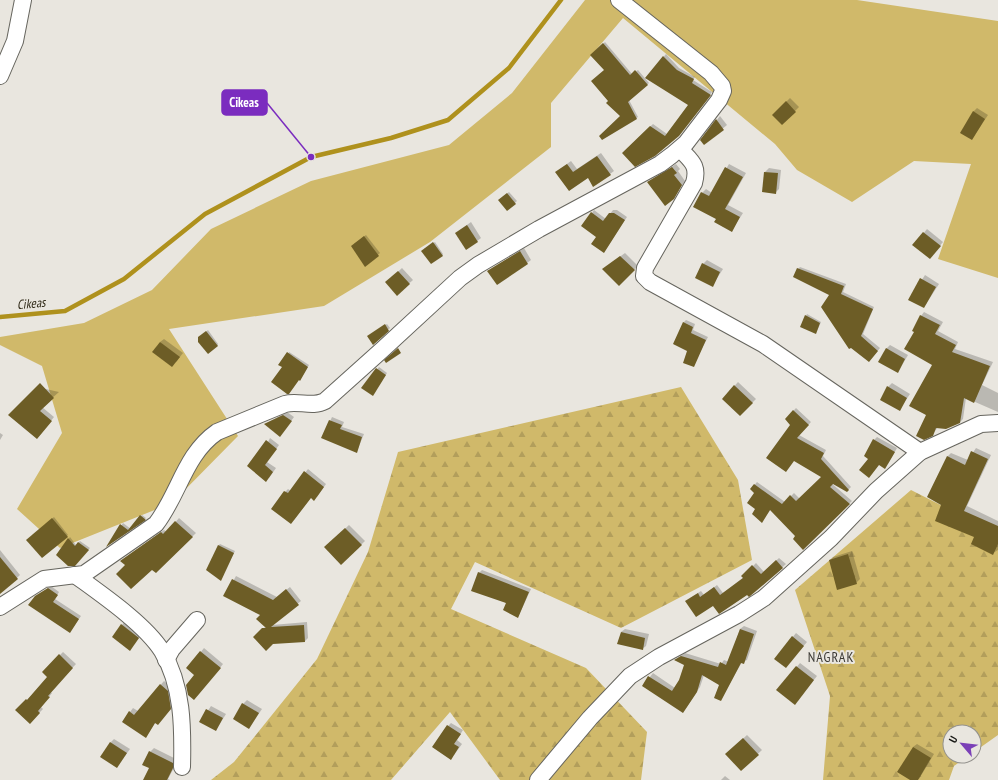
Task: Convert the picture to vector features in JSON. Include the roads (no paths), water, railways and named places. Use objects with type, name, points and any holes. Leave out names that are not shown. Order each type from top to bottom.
[{"type":"street","points":[[0,76],[15,41],[23,0]]},
{"type":"street","points":[[0,607],[44,580],[84,574],[110,558],[156,524],[164,514],[199,447],[217,432],[285,404],[294,402],[313,404],[325,401],[384,350],[460,278],[478,265],[539,229],[660,164],[680,149],[707,118],[719,100],[723,91],[722,86],[711,73],[619,0]]},
{"type":"street","points":[[680,149],[694,164],[697,173],[694,183],[645,268],[644,276],[650,282],[763,344],[920,452]]},
{"type":"street","points":[[538,780],[590,718],[630,676],[658,656],[739,614],[764,598],[815,553],[876,491],[920,452],[981,424],[998,423]]},
{"type":"street","points":[[75,575],[101,594],[152,638],[166,660],[179,698],[183,731],[182,767]]},
{"type":"street","points":[[166,660],[172,649],[197,620]]},
{"type":"waterway","name":"Cikeas","points":[[0,317],[65,311],[124,279],[205,214],[311,157],[391,138],[448,120],[509,68],[561,0]]},
{"type":"place","name":"Cikeas","points":[[311,157]]},
{"type":"district","name":"NAGRAK","points":[[831,657]]}]
